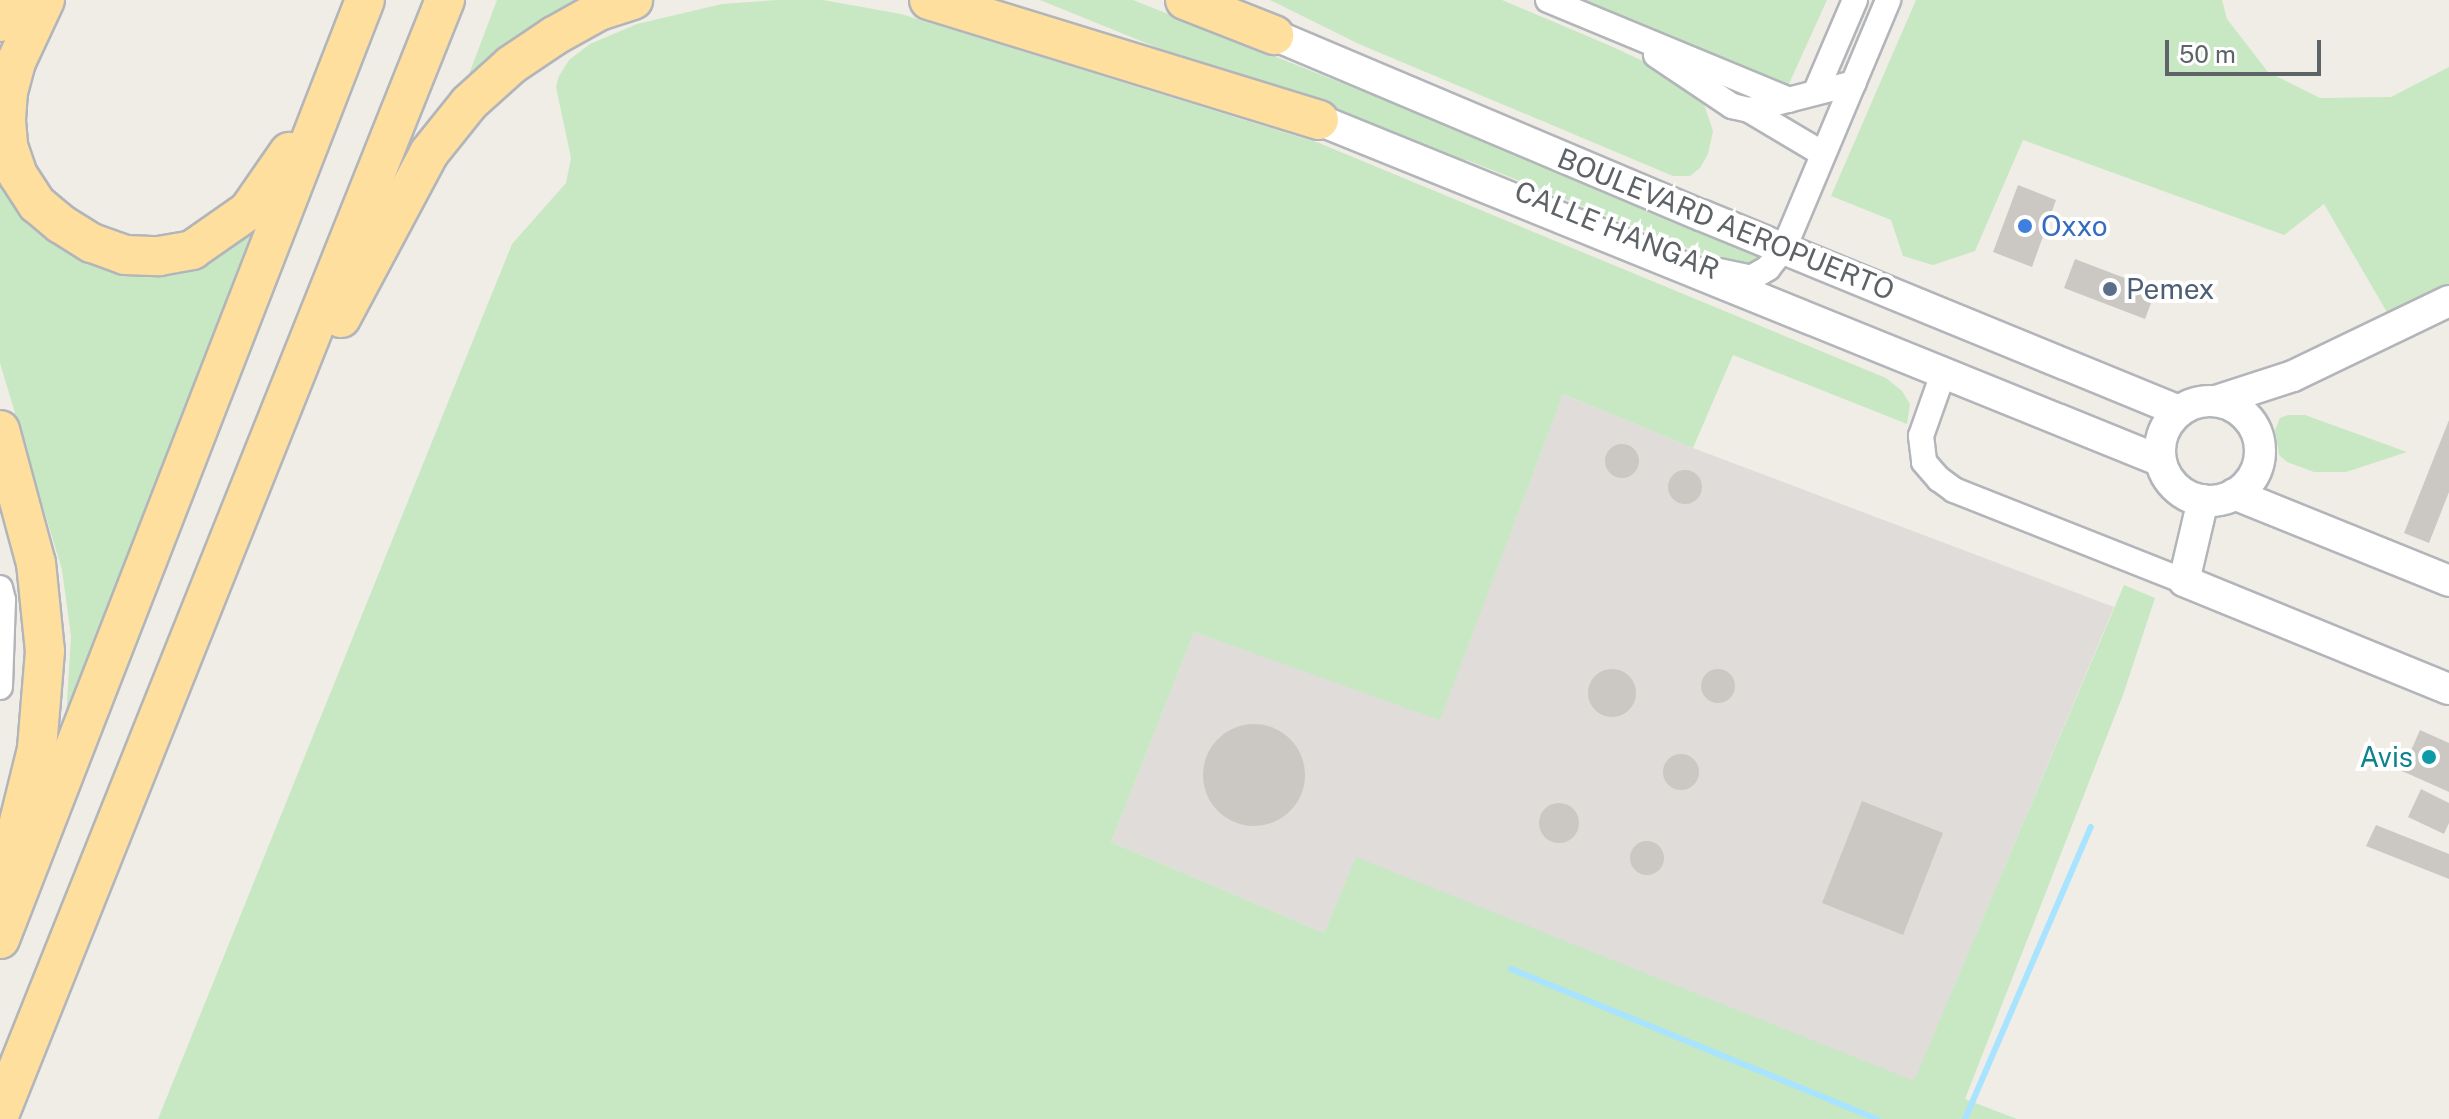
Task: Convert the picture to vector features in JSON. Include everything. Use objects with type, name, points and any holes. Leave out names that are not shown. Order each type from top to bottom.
[{"type":"highway","points":[[0,22],[11,0]]},
{"type":"highway","points":[[45,0],[16,62],[8,91],[8,146],[18,175],[37,204],[61,224],[125,255],[159,256],[192,250],[248,211],[280,170],[343,55]]},
{"type":"highway","points":[[0,939],[365,0]]},
{"type":"highway","points":[[0,1113],[445,0]]},
{"type":"highway","points":[[211,582],[357,286],[429,153],[469,103],[511,65],[599,11],[633,0]]},
{"type":"highway","points":[[929,0],[1319,120]]},
{"type":"highway","points":[[1018,0],[1319,120]]},
{"type":"highway","points":[[1185,0],[1274,35]]},
{"type":"highway","points":[[1207,0],[1274,35]]},
{"type":"highway","points":[[0,430],[27,523],[45,621],[45,684],[37,749],[8,818],[0,901]]},
{"type":"street","points":[[1548,0],[1789,100]]},
{"type":"street","points":[[1816,91],[1855,0]]},
{"type":"street","points":[[1784,248],[1888,0]]},
{"type":"street","name":"BOULEVARD AEROPUERTO","points":[[1274,35],[2179,411]]},
{"type":"street","points":[[1633,35],[1732,106],[1749,110],[1823,154]]},
{"type":"street","points":[[1749,110],[1854,83]]},
{"type":"street","name":"BOULEVARD AEROPUERTO","points":[[1319,120],[1440,166],[2161,461]]},
{"type":"street","name":"CALLE HANGAR","points":[[1440,166],[1475,172],[1740,278],[1760,274],[1784,248]]},
{"type":"street","points":[[2216,401],[2244,415],[2259,442],[2260,455],[2252,478],[2234,494],[2203,500],[2176,487],[2161,461],[2163,434],[2179,411],[2198,402],[2216,401],[2293,376],[2449,301]]},
{"type":"street","points":[[1944,371],[1921,436],[1924,462],[1954,490],[2449,689]]},
{"type":"street","points":[[2234,494],[2449,581]]},
{"type":"street","points":[[2184,581],[2203,500]]},
{"type":"street","points":[[0,588],[3,600],[0,687]]},
{"type":"shaded area","points":[[1563,394],[1693,448],[2114,607],[1914,1082],[1356,858],[1324,933],[1111,842],[1194,632],[1440,719]]},
{"type":"green space","points":[[497,0],[583,0],[548,17],[466,82]]},
{"type":"green space","points":[[823,0],[901,14],[1319,143],[1886,378],[1902,391],[1910,404],[1907,424],[1733,355],[1693,448],[1563,394],[1440,720],[1194,632],[1111,842],[1324,933],[1356,857],[1914,1081],[2124,585],[2155,598],[2123,695],[1965,1099],[2017,1119],[158,1119],[512,244],[566,183],[571,158],[556,87],[559,76],[569,60],[590,44],[637,24],[722,4]]},
{"type":"green space","points":[[1040,0],[1133,0],[1764,251],[1758,262],[1748,267],[1736,267],[1467,160],[1436,161]]},
{"type":"green space","points":[[1270,0],[1502,0],[1613,47],[1668,73],[1693,90],[1705,107],[1713,131],[1708,154],[1700,168],[1690,176],[1673,176],[1359,44]]},
{"type":"green space","points":[[1575,0],[1827,0],[1778,108],[1734,98],[1718,69]]},
{"type":"green space","points":[[1916,0],[2222,0],[2227,19],[2268,72],[2320,98],[2391,97],[2449,67],[2449,284],[2388,314],[2324,204],[2284,235],[2023,140],[1975,251],[1933,265],[1903,256],[1891,220],[1831,196]]},
{"type":"green space","points":[[0,156],[51,231],[206,260],[260,229],[66,718],[71,636],[62,570],[0,363]]},
{"type":"green space","points":[[2305,415],[2407,452],[2346,472],[2314,472],[2287,462],[2279,455],[2275,430],[2280,418]]},
{"type":"building","name":"Oxxo","points":[[2018,185],[2056,200],[2032,267],[1993,252]]},
{"type":"building","name":"Pemex","points":[[2075,259],[2156,290],[2145,319],[2064,288]]},
{"type":"building","points":[[2449,420],[2449,492],[2429,543],[2404,533]]},
{"type":"building","points":[[1622,444],[1634,449],[1639,461],[1634,473],[1622,478],[1610,473],[1605,461],[1610,449]]},
{"type":"building","points":[[1685,470],[1697,475],[1702,487],[1697,499],[1685,504],[1673,499],[1668,487],[1673,475]]},
{"type":"building","points":[[1612,669],[1621,670],[1629,676],[1635,684],[1635,702],[1629,710],[1621,716],[1612,717],[1603,716],[1595,710],[1589,702],[1588,693],[1589,684],[1595,676],[1603,670]]},
{"type":"building","points":[[1718,669],[1730,674],[1735,686],[1730,698],[1718,703],[1706,698],[1701,686],[1706,674]]},
{"type":"building","points":[[1254,724],[1273,728],[1290,739],[1301,756],[1305,775],[1301,794],[1290,811],[1273,822],[1254,826],[1235,822],[1218,811],[1207,794],[1203,775],[1207,756],[1218,739],[1235,728]]},
{"type":"building","name":"Avis","points":[[2420,730],[2449,743],[2449,792],[2402,771]]},
{"type":"building","points":[[1681,754],[1694,759],[1699,772],[1694,785],[1681,790],[1668,785],[1663,772],[1668,759]]},
{"type":"building","points":[[2421,789],[2449,803],[2449,823],[2444,834],[2408,817]]},
{"type":"building","points":[[1862,801],[1943,833],[1903,935],[1822,903]]},
{"type":"building","points":[[1559,803],[1573,809],[1579,823],[1573,837],[1559,843],[1545,837],[1539,823],[1545,809]]},
{"type":"building","points":[[2376,825],[2449,854],[2449,879],[2366,846]]},
{"type":"building","points":[[1647,841],[1659,846],[1664,858],[1659,870],[1647,875],[1635,870],[1630,858],[1635,846]]},
{"type":"waterway","points":[[1965,1119],[2091,827]]},
{"type":"waterway","points":[[1511,969],[1877,1119]]},
{"type":"place","name":"Oxxo","points":[[2025,226]]},
{"type":"place","name":"Pemex","points":[[2110,289]]},
{"type":"place","name":"Avis","points":[[2429,757]]}]
